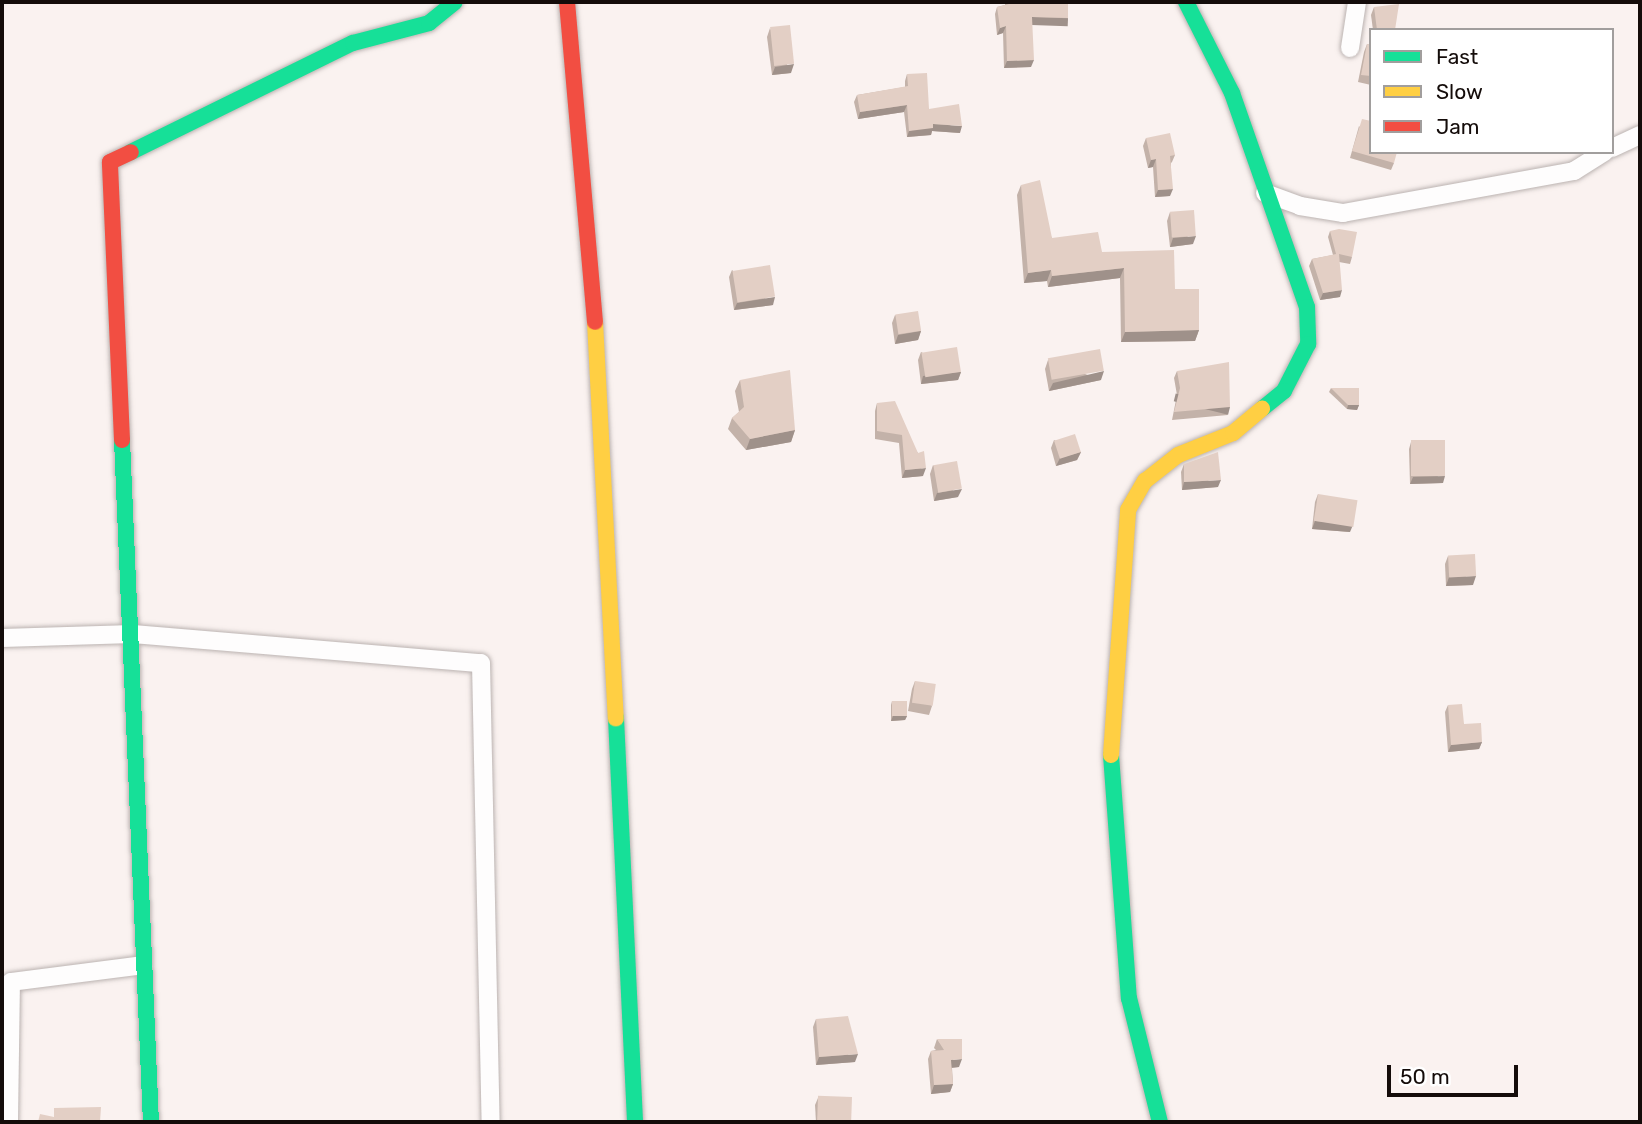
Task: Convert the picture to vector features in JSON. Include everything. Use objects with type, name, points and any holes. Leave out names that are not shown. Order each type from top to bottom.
[{"type":"street","points":[[151,1122],[143,965],[133,634],[110,162],[353,43],[429,23],[455,2]]},
{"type":"street","points":[[567,2],[602,407],[635,1122]]},
{"type":"street","points":[[1160,1122],[1129,998],[1124,888],[1110,770],[1128,510],[1145,481],[1178,455],[1233,433],[1284,391],[1308,344],[1307,307],[1232,93],[1186,2]]},
{"type":"street","points":[[1350,48],[1357,2]]},
{"type":"street","points":[[1614,147],[1640,135]]},
{"type":"street","points":[[1265,193],[1300,206],[1343,214],[1574,171],[1602,154]]},
{"type":"street","points":[[2,638],[133,634],[481,663],[491,1122]]},
{"type":"street","points":[[9,1122],[6,982],[143,965]]},
{"type":"building","points":[[1008,2],[1068,2],[1068,18],[1032,17],[1034,60],[1007,61],[1006,26],[1000,28],[997,7],[1009,4]]},
{"type":"building","points":[[1399,4],[1395,28],[1377,28],[1374,7]]},
{"type":"building","points":[[790,25],[794,64],[774,66],[770,27]]},
{"type":"building","points":[[1367,44],[1369,76],[1361,75]]},
{"type":"building","points":[[927,73],[929,109],[959,104],[962,126],[933,124],[933,128],[909,131],[907,105],[860,112],[857,95],[908,86],[907,74]]},
{"type":"building","points":[[1362,119],[1369,121],[1369,154],[1396,154],[1394,163],[1352,151]]},
{"type":"building","points":[[1170,133],[1175,155],[1170,156],[1173,189],[1158,190],[1156,159],[1151,160],[1146,138]]},
{"type":"building","points":[[1040,180],[1052,238],[1098,232],[1102,252],[1174,250],[1175,289],[1199,289],[1199,330],[1125,332],[1124,268],[1052,276],[1051,270],[1028,273],[1021,185]]},
{"type":"building","points":[[1194,210],[1196,236],[1172,238],[1170,212]]},
{"type":"building","points":[[1339,229],[1357,232],[1352,257],[1339,254],[1342,290],[1323,293],[1312,259],[1336,254],[1330,231]]},
{"type":"building","points":[[770,265],[775,297],[737,303],[732,271]]},
{"type":"building","points":[[918,311],[921,331],[898,334],[895,315]]},
{"type":"building","points":[[957,347],[961,372],[925,377],[921,353]]},
{"type":"building","points":[[1100,349],[1104,371],[1052,380],[1048,358]]},
{"type":"building","points":[[1229,362],[1230,407],[1174,412],[1180,388],[1177,371]]},
{"type":"building","points":[[790,370],[795,430],[750,439],[732,418],[744,407],[740,380]]},
{"type":"building","points":[[1331,388],[1359,388],[1359,405],[1348,405]]},
{"type":"building","points":[[895,401],[918,453],[924,451],[926,468],[905,470],[902,435],[877,431],[877,403]]},
{"type":"building","points":[[1075,434],[1081,452],[1060,459],[1054,441]]},
{"type":"building","points":[[1411,440],[1445,440],[1445,476],[1411,476]]},
{"type":"building","points":[[1218,452],[1221,480],[1184,482],[1184,464]]},
{"type":"building","points":[[957,461],[962,489],[938,493],[933,465]]},
{"type":"building","points":[[1318,494],[1358,500],[1353,527],[1314,521]]},
{"type":"building","points":[[1475,554],[1476,576],[1449,577],[1448,555]]},
{"type":"building","points":[[915,681],[936,684],[933,706],[912,703]]},
{"type":"building","points":[[892,701],[907,701],[907,716],[892,716]]},
{"type":"building","points":[[1462,704],[1464,724],[1481,723],[1482,742],[1451,745],[1448,705]]},
{"type":"building","points":[[848,1016],[858,1054],[819,1057],[816,1019]]},
{"type":"building","points":[[937,1039],[962,1039],[962,1059],[951,1060],[953,1084],[934,1085],[931,1051],[944,1050]]},
{"type":"building","points":[[818,1096],[852,1097],[851,1122],[817,1121]]},
{"type":"building","points":[[101,1107],[100,1122],[38,1122],[40,1114],[54,1117],[54,1108]]},
{"type":"traffic: fast","points":[[131,152],[353,43],[429,23],[455,2]]},
{"type":"traffic: fast","points":[[1186,2],[1232,93],[1307,307],[1308,344],[1284,391],[1262,409]]},
{"type":"traffic: fast","points":[[122,440],[151,1122]]},
{"type":"traffic: fast","points":[[616,718],[635,1122]]},
{"type":"traffic: fast","points":[[1111,755],[1129,998],[1160,1122]]},
{"type":"traffic: slow","points":[[595,322],[616,718]]},
{"type":"traffic: slow","points":[[1111,755],[1128,510],[1145,481],[1178,455],[1233,433],[1262,409]]},
{"type":"traffic: jam","points":[[567,2],[595,322]]},
{"type":"traffic: jam","points":[[122,440],[110,162],[131,152]]}]
